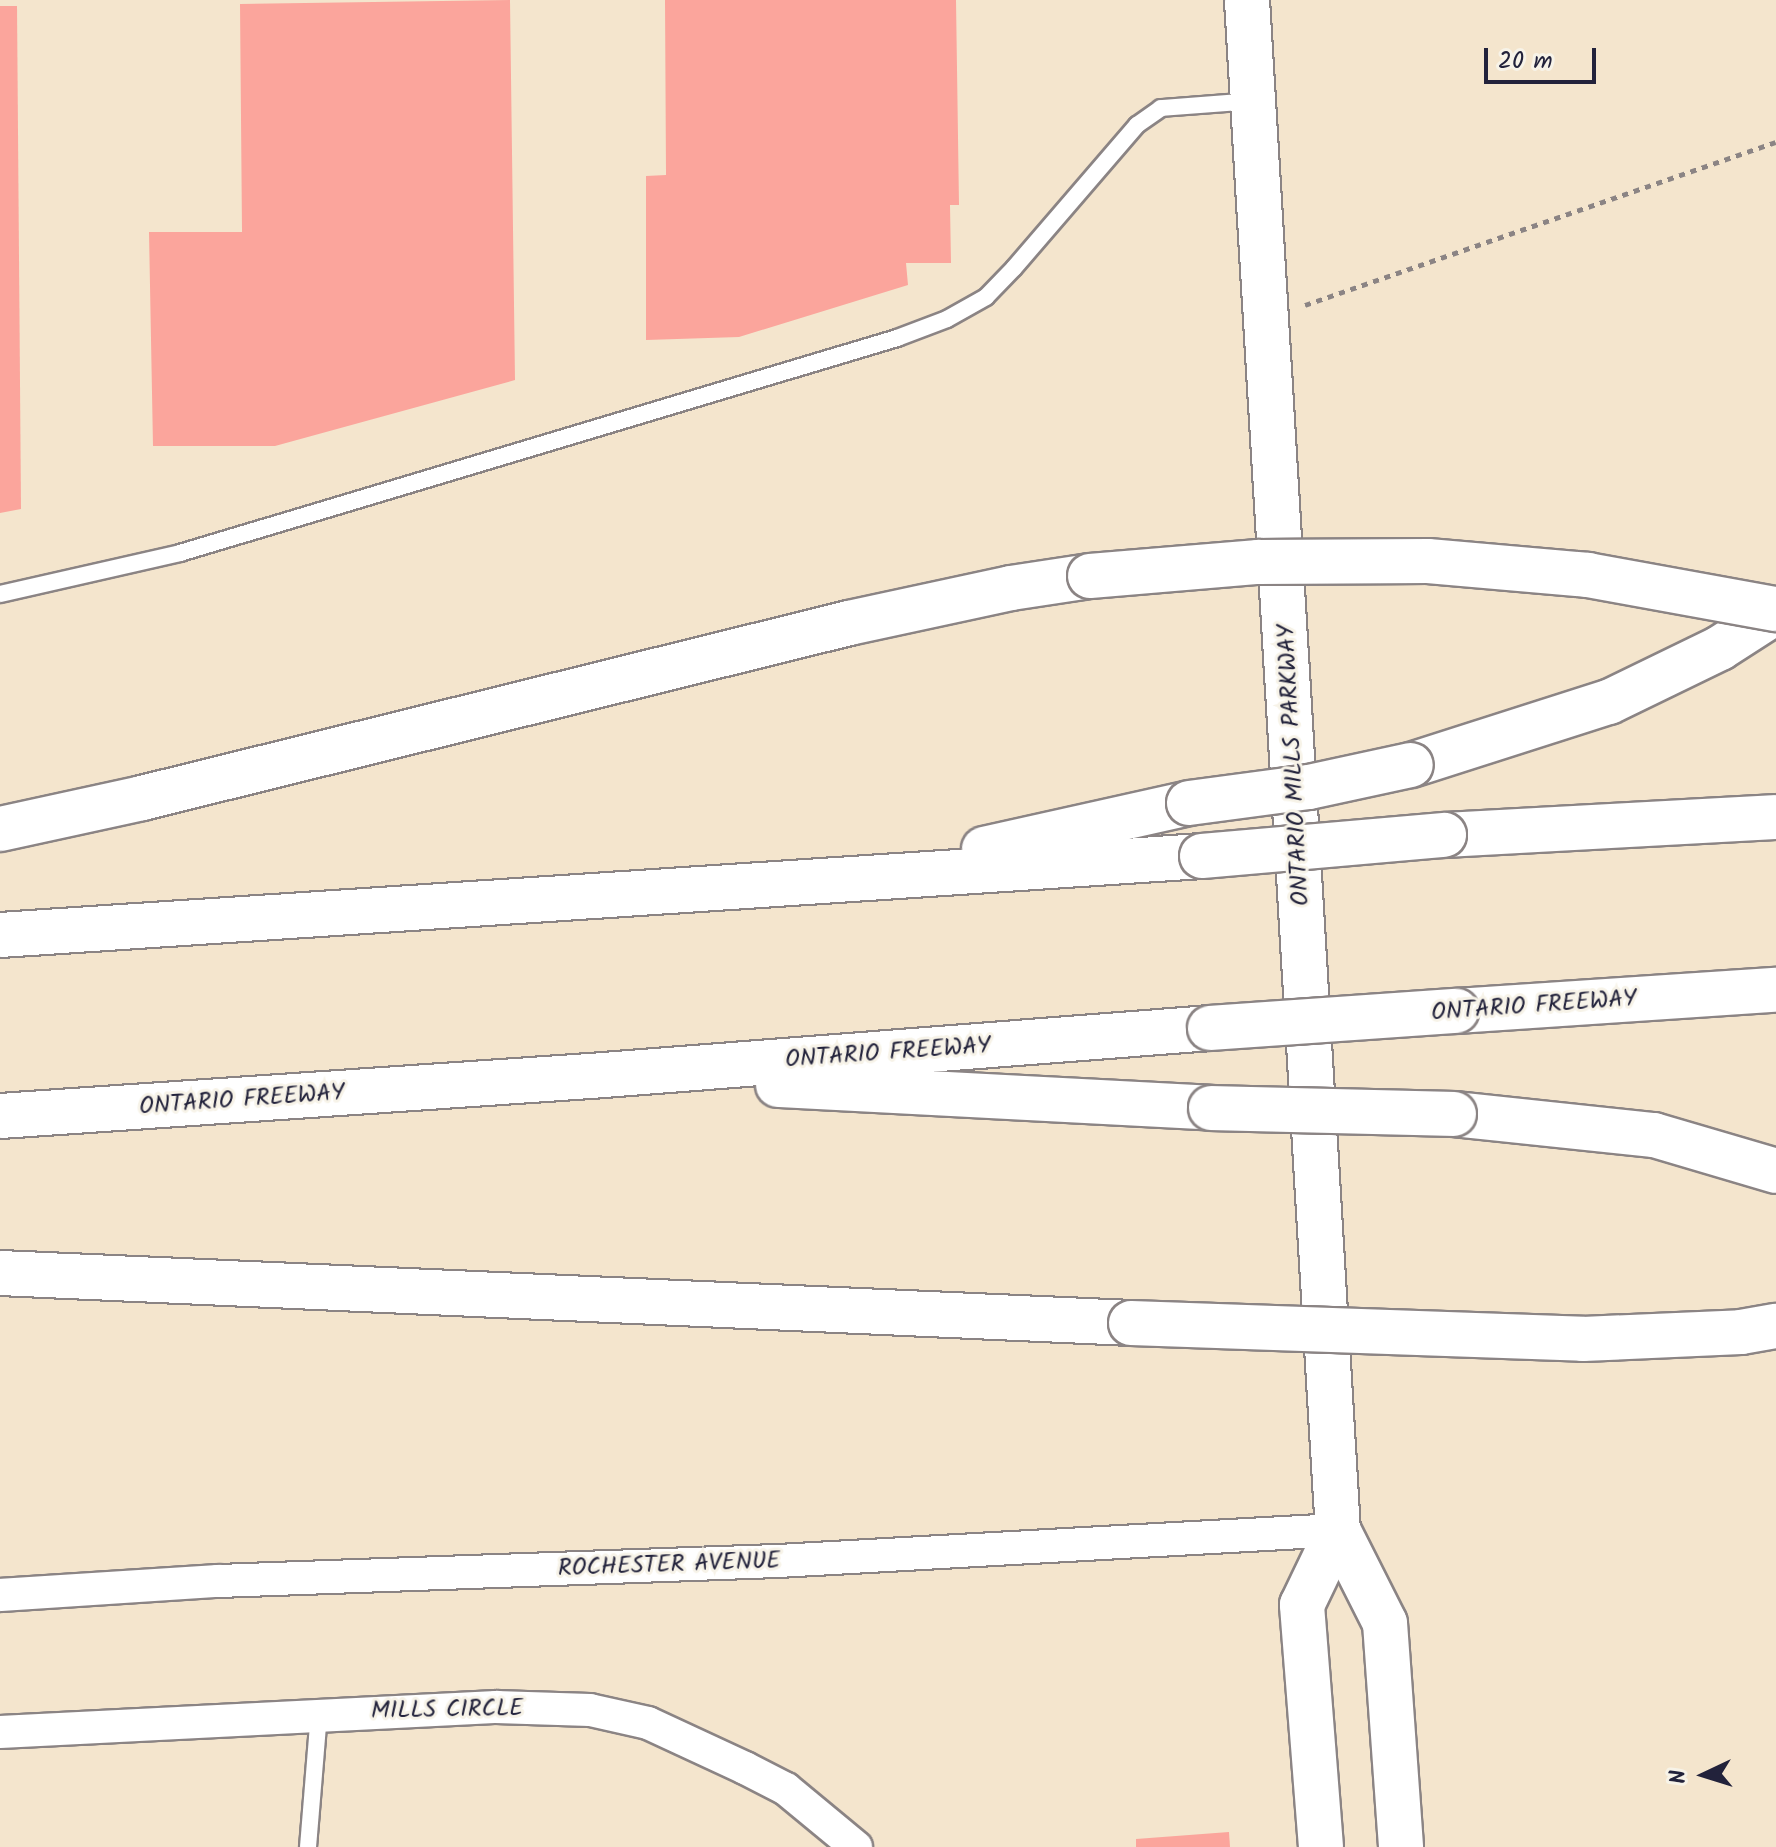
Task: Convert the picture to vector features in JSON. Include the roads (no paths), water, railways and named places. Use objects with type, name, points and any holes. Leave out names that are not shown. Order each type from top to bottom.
[{"type":"main road","name":"ONTARIO MILLS PARKWAY","points":[[1247,0],[1338,1530],[1385,1623],[1401,1847]]},
{"type":"main road","points":[[0,829],[157,795],[849,623],[1011,588],[1090,576],[1258,562],[1428,561],[1588,575],[1776,611]]},
{"type":"main road","points":[[844,881],[1189,803],[1309,787],[1411,765],[1609,702],[1720,648],[1776,611]]},
{"type":"main road","points":[[0,935],[844,881],[1202,856],[1444,835],[1776,817]]},
{"type":"main road","name":"ONTARIO FREEWAY","points":[[0,1116],[1776,990]]},
{"type":"main road","points":[[604,1075],[1211,1108],[1454,1114],[1654,1135],[1776,1171]]},
{"type":"main road","points":[[0,1273],[1131,1323],[1583,1339],[1741,1332],[1776,1326]]},
{"type":"main road","name":"ONTARIO MILLS PARKWAY","points":[[1321,1847],[1302,1605],[1338,1530]]},
{"type":"street","name":"ROCHESTER AVENUE","points":[[0,1595],[218,1581],[817,1559],[1338,1530]]},
{"type":"street","name":"MILLS CIRCLE","points":[[0,1732],[319,1714],[512,1707],[590,1710],[648,1723],[786,1789],[856,1847]]},
{"type":"lane","points":[[0,594],[180,553],[897,338],[947,319],[986,297],[1137,125],[1161,108],[1253,101]]},
{"type":"lane","points":[[308,1847],[319,1714]]}]
